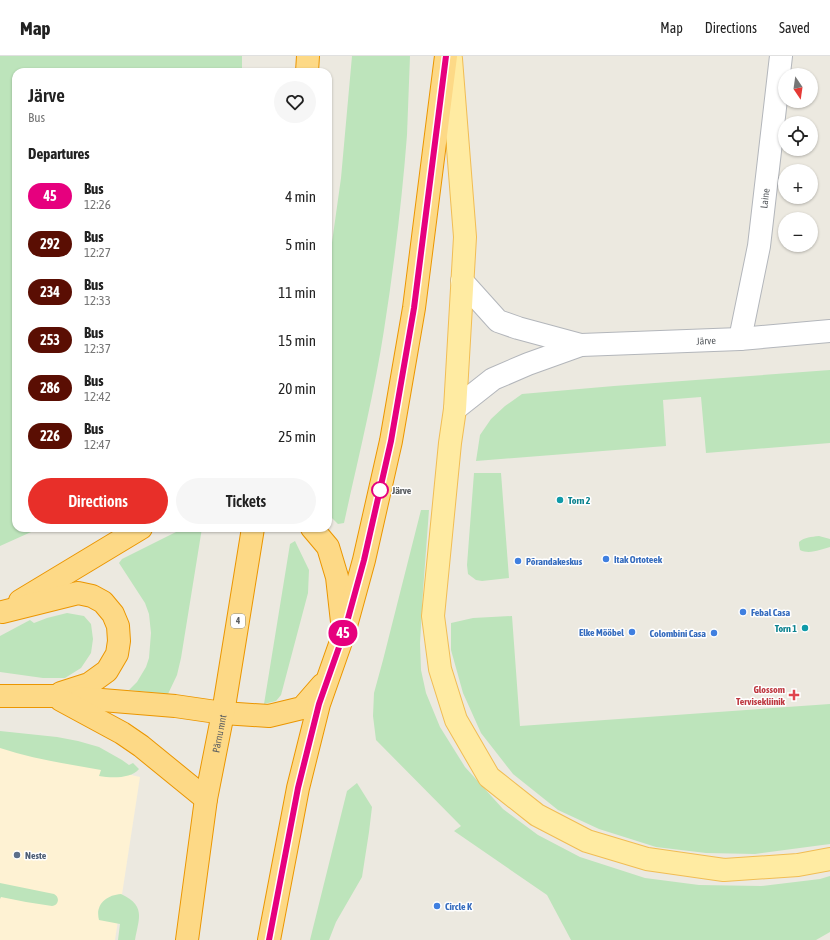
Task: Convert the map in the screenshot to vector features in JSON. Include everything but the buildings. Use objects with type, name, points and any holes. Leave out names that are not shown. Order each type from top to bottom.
[{"type":"highway","points":[[307,68],[308,56]]},
{"type":"highway","points":[[269,940],[298,788],[319,704],[344,633],[364,560],[394,425],[414,308],[446,56]]},
{"type":"highway","points":[[1,612],[134,532]]},
{"type":"highway","name":"Pärnu mnt","points":[[187,940],[206,799],[223,713],[253,532]]},
{"type":"highway","points":[[315,532],[328,547],[337,577],[344,633]]},
{"type":"highway","points":[[1,612],[78,593],[92,596],[104,602],[113,614],[118,626],[119,641],[117,654],[107,672],[89,684],[53,696]]},
{"type":"highway","points":[[0,696],[53,696],[175,706],[223,713],[269,716],[302,708],[327,680]]},
{"type":"highway","points":[[53,696],[122,733],[142,746],[206,799]]},
{"type":"main road","points":[[450,56],[465,237],[455,409],[450,443],[433,616],[440,669],[456,720],[489,777],[537,815],[587,841],[647,859],[724,870],[798,866],[830,859]]},
{"type":"street","name":"Laine","points":[[740,339],[759,246],[781,56]]},
{"type":"street","name":"Järve","points":[[462,281],[498,321],[581,346]]},
{"type":"street","name":"Järve","points":[[455,409],[493,379],[528,364],[581,346],[740,339],[830,331]]},
{"type":"shaded area","points":[[0,744],[140,777],[115,940],[0,940]]},
{"type":"green space","points":[[0,56],[242,56],[242,68],[12,68],[12,532],[31,532],[0,546]]},
{"type":"green space","points":[[352,56],[410,56],[407,135],[403,184],[384,330],[371,403],[344,523],[338,524],[332,518],[332,242],[341,178]]},
{"type":"green space","points":[[830,370],[830,443],[706,453],[701,397],[663,400],[666,446],[476,461],[480,435],[491,419],[505,406],[522,394]]},
{"type":"green space","points":[[474,473],[501,473],[509,578],[482,581],[476,580],[468,574],[467,565]]},
{"type":"green space","points":[[421,510],[429,510],[420,643],[421,670],[426,693],[440,727],[465,767],[503,809],[538,835],[580,857],[645,878],[699,885],[761,886],[820,879],[830,876],[830,932],[816,940],[571,940],[547,895],[454,831],[461,826],[376,740],[373,716],[374,693]]},
{"type":"green space","points":[[176,532],[201,532],[181,658],[177,675],[168,694],[129,690],[137,682],[146,667],[149,658],[151,633],[149,614],[145,603],[119,563],[122,559]]},
{"type":"green space","points":[[819,536],[830,539],[830,547],[812,552],[800,550],[799,542],[801,540]]},
{"type":"green space","points":[[295,541],[309,570],[308,593],[281,695],[276,701],[264,704],[290,544]]},
{"type":"green space","points":[[67,613],[84,616],[91,624],[93,639],[91,653],[81,668],[65,678],[43,678],[0,672],[0,636],[30,620],[34,623]]},
{"type":"green space","points":[[512,616],[520,726],[830,704],[830,844],[755,854],[706,853],[656,847],[599,829],[558,810],[513,774],[481,733],[463,693],[451,650],[451,623],[473,618]]},
{"type":"green space","points":[[0,731],[57,737],[78,741],[99,747],[129,765],[133,763],[139,769],[131,775],[126,776],[99,776],[101,770],[37,758],[0,748]]},
{"type":"green space","points":[[357,783],[372,807],[362,877],[336,922],[329,940],[310,940],[347,791]]},
{"type":"green space","points":[[0,883],[54,894],[56,895],[58,901],[52,906],[1,897],[0,899]]},
{"type":"green space","points":[[121,894],[129,898],[134,903],[139,913],[135,940],[118,940],[120,924],[99,920],[98,915],[100,905],[111,896]]},
{"type":"bus line","name":"45","points":[[269,940],[298,788],[319,704],[344,633],[364,560],[391,441],[414,308],[446,56]]},
{"type":"place","name":"Järve","points":[[380,490]]},
{"type":"place","name":"Torn 2","points":[[560,500]]},
{"type":"place","name":"Itak Ortoteek","points":[[606,559]]},
{"type":"place","name":"Põrandakeskus","points":[[518,561]]},
{"type":"place","name":"Febal Casa","points":[[743,612]]},
{"type":"place","name":"Torn 1","points":[[805,628]]},
{"type":"place","name":"Elke Mööbel","points":[[632,632]]},
{"type":"place","name":"Colombini Casa","points":[[714,633]]},
{"type":"place","name":"Glossom Tervisekliinik","points":[[794,695]]},
{"type":"place","name":"Neste","points":[[17,855]]},
{"type":"place","name":"Circle K","points":[[437,906]]}]
